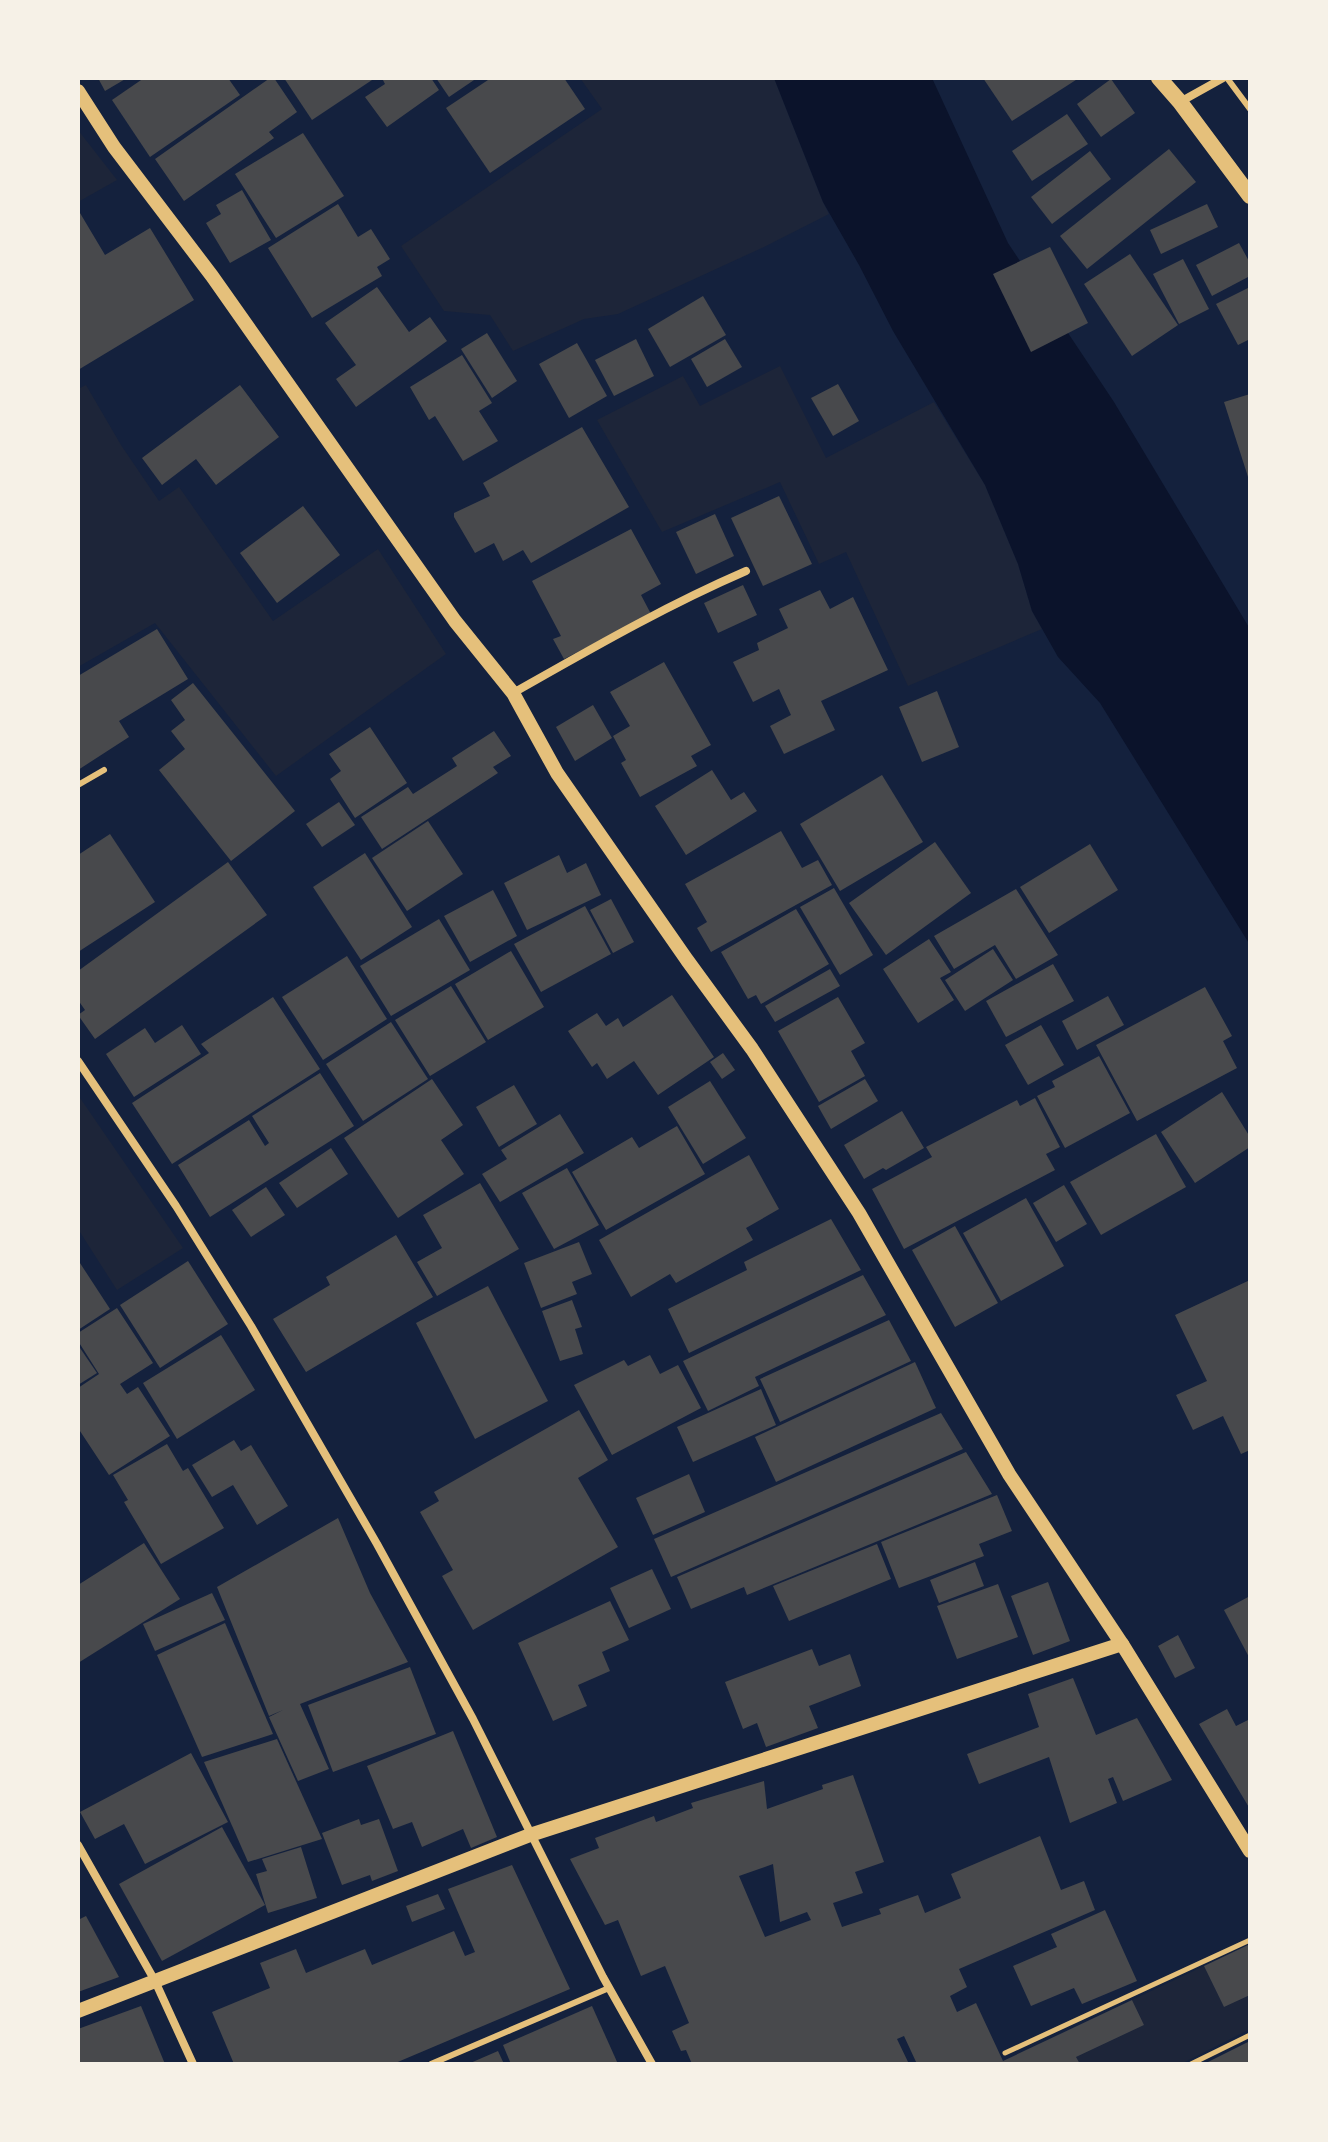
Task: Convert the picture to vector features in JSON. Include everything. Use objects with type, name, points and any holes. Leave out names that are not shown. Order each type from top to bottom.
[{"type":"main road","points":[[1159,78],[1250,196]]},
{"type":"street","points":[[1180,102],[1225,78]]},
{"type":"street","points":[[78,91],[114,147],[212,276],[455,621],[513,693],[557,773],[752,1049],[859,1213],[1009,1474],[1122,1644],[1250,1851]]},
{"type":"street","points":[[513,693],[631,627],[746,571]]},
{"type":"street","points":[[78,1061],[176,1206],[259,1340],[377,1544],[473,1719],[609,1988],[652,2064]]},
{"type":"street","points":[[78,2011],[530,1835],[1122,1644]]},
{"type":"street","points":[[78,1845],[155,1981],[193,2064]]},
{"type":"lane","points":[[1225,78],[1250,109]]},
{"type":"lane","points":[[78,785],[104,770]]},
{"type":"lane","points":[[431,2064],[609,1988]]},
{"type":"path","points":[[1005,2053],[1250,1940]]},
{"type":"path","points":[[1191,2064],[1250,2035]]},
{"type":"shaded area","points":[[580,78],[774,78],[829,214],[618,314],[584,319],[513,351],[490,315],[444,311],[401,246],[602,109]]},
{"type":"shaded area","points":[[774,78],[932,78],[1008,243],[1114,402],[1250,629],[1250,945],[1100,703],[1058,657],[1032,611],[1018,564],[985,485],[893,331],[823,202]]},
{"type":"shaded area","points":[[78,130],[117,180],[78,202]]},
{"type":"shaded area","points":[[780,366],[826,458],[934,402],[985,485],[1018,564],[1032,611],[1042,629],[908,686],[846,552],[819,564],[780,482],[662,532],[597,420],[683,376],[700,406]]},
{"type":"shaded area","points":[[86,385],[159,501],[179,487],[273,621],[378,549],[446,654],[276,776],[155,623],[78,667],[78,389]]},
{"type":"shaded area","points":[[78,1095],[183,1248],[117,1290],[78,1229]]},
{"type":"shaded area","points":[[1204,1966],[1224,2007],[1250,1995],[1250,2029],[1181,2064],[1080,2064],[1076,2057],[1144,2025],[1132,2000]]},
{"type":"building","points":[[98,78],[127,78],[105,91]]},
{"type":"building","points":[[144,78],[228,78],[240,95],[150,157],[112,100]]},
{"type":"building","points":[[274,78],[297,112],[269,132],[274,138],[184,201],[155,159]]},
{"type":"building","points":[[284,78],[375,78],[312,120]]},
{"type":"building","points":[[382,78],[431,78],[439,90],[387,127],[365,97],[385,84]]},
{"type":"building","points":[[436,78],[477,78],[449,97]]},
{"type":"building","points":[[491,78],[564,78],[585,109],[490,173],[446,108]]},
{"type":"building","points":[[983,78],[1079,78],[1012,121]]},
{"type":"building","points":[[1111,79],[1135,113],[1101,137],[1077,104]]},
{"type":"building","points":[[1067,114],[1088,144],[1032,181],[1012,151]]},
{"type":"building","points":[[303,133],[344,196],[276,238],[235,174]]},
{"type":"building","points":[[1169,149],[1196,182],[1087,269],[1060,236]]},
{"type":"building","points":[[1090,151],[1111,179],[1052,224],[1031,197]]},
{"type":"building","points":[[242,190],[271,240],[230,263],[206,223],[221,214],[216,205]]},
{"type":"building","points":[[338,204],[358,237],[371,229],[390,259],[377,267],[382,276],[312,318],[268,248]]},
{"type":"building","points":[[1207,204],[1218,227],[1161,254],[1150,230]]},
{"type":"building","points":[[78,214],[105,255],[150,228],[194,300],[78,370]]},
{"type":"building","points":[[1239,243],[1250,263],[1250,276],[1212,296],[1196,265]]},
{"type":"building","points":[[1050,247],[1088,323],[1031,352],[993,274]]},
{"type":"building","points":[[1130,254],[1178,325],[1132,356],[1084,284]]},
{"type":"building","points":[[1183,259],[1209,309],[1179,324],[1153,274]]},
{"type":"building","points":[[377,287],[409,332],[430,317],[447,341],[356,407],[336,379],[356,365],[325,323]]},
{"type":"building","points":[[1250,287],[1250,339],[1238,345],[1216,304]]},
{"type":"building","points":[[703,296],[726,335],[670,367],[648,329]]},
{"type":"building","points":[[487,333],[517,381],[492,398],[461,349]]},
{"type":"building","points":[[636,339],[654,376],[614,396],[595,360]]},
{"type":"building","points":[[725,339],[742,367],[707,387],[691,359]]},
{"type":"building","points":[[577,343],[607,396],[569,418],[539,364]]},
{"type":"building","points":[[462,355],[492,403],[479,411],[498,441],[463,461],[435,416],[429,420],[410,387]]},
{"type":"building","points":[[838,384],[859,421],[833,436],[811,398]]},
{"type":"building","points":[[240,385],[279,437],[216,485],[196,459],[162,485],[142,458]]},
{"type":"building","points":[[1250,394],[1250,480],[1249,480],[1224,402]]},
{"type":"building","points":[[582,427],[629,507],[531,563],[523,550],[503,561],[494,543],[475,553],[454,513],[490,496],[483,483]]},
{"type":"building","points":[[779,496],[812,564],[763,586],[731,518]]},
{"type":"building","points":[[303,506],[340,555],[277,603],[240,553]]},
{"type":"building","points":[[715,514],[734,556],[696,574],[676,532]]},
{"type":"building","points":[[631,529],[661,584],[641,595],[651,614],[564,659],[553,639],[561,636],[532,581]]},
{"type":"building","points":[[743,585],[757,615],[718,633],[704,603]]},
{"type":"building","points":[[820,590],[830,609],[853,597],[888,670],[821,701],[835,730],[784,754],[770,726],[791,715],[779,689],[753,702],[733,662],[759,650],[757,643],[788,628],[779,609]]},
{"type":"building","points":[[157,629],[188,679],[119,721],[129,737],[78,770],[78,676]]},
{"type":"building","points":[[664,662],[711,745],[691,756],[697,766],[640,797],[621,763],[626,760],[613,736],[630,726],[610,692]]},
{"type":"building","points":[[193,683],[295,811],[231,861],[159,770],[185,749],[171,731],[185,720],[171,700]]},
{"type":"building","points":[[937,691],[959,747],[922,762],[899,707]]},
{"type":"building","points":[[593,705],[612,738],[575,761],[556,727]]},
{"type":"building","points":[[370,727],[407,783],[355,818],[330,779],[341,771],[329,754]]},
{"type":"building","points":[[494,731],[511,756],[493,767],[498,773],[382,849],[361,817],[408,787],[413,794],[457,766],[452,758]]},
{"type":"building","points":[[712,770],[731,800],[744,792],[757,811],[686,855],[655,806]]},
{"type":"building","points":[[882,775],[923,842],[840,891],[800,824]]},
{"type":"building","points":[[339,802],[355,825],[322,847],[306,824]]},
{"type":"building","points":[[428,821],[463,874],[407,911],[372,858]]},
{"type":"building","points":[[781,831],[802,868],[818,860],[832,885],[711,952],[697,928],[707,922],[685,884]]},
{"type":"building","points":[[110,834],[155,902],[78,952],[78,855]]},
{"type":"building","points":[[935,842],[971,893],[886,955],[849,903]]},
{"type":"building","points":[[1090,844],[1118,890],[1049,933],[1020,887]]},
{"type":"building","points":[[365,853],[412,927],[361,960],[313,887]]},
{"type":"building","points":[[559,855],[567,873],[586,863],[601,895],[527,930],[504,883]]},
{"type":"building","points":[[228,862],[267,915],[95,1039],[78,1015],[85,1010],[78,1000],[78,971]]},
{"type":"building","points":[[834,888],[873,955],[840,975],[800,907]]},
{"type":"building","points":[[1016,889],[1058,955],[1016,979],[995,945],[954,969],[934,936]]},
{"type":"building","points":[[493,890],[517,936],[470,962],[444,916]]},
{"type":"building","points":[[611,899],[634,942],[613,953],[590,910]]},
{"type":"building","points":[[585,906],[611,954],[541,992],[514,944]]},
{"type":"building","points":[[796,909],[829,964],[761,1004],[756,995],[748,999],[721,952]]},
{"type":"building","points":[[439,919],[470,970],[391,1016],[360,966]]},
{"type":"building","points":[[929,939],[951,972],[940,978],[954,1000],[918,1023],[883,969]]},
{"type":"building","points":[[993,949],[1013,980],[965,1011],[945,980]]},
{"type":"building","points":[[511,951],[544,1007],[488,1040],[455,984]]},
{"type":"building","points":[[347,956],[387,1019],[323,1060],[282,997]]},
{"type":"building","points":[[1053,964],[1074,1001],[1006,1037],[986,1001]]},
{"type":"building","points":[[830,969],[840,986],[775,1022],[765,1006]]},
{"type":"building","points":[[451,986],[486,1042],[430,1076],[395,1020]]},
{"type":"building","points":[[1205,987],[1232,1036],[1223,1041],[1237,1068],[1137,1121],[1096,1045]]},
{"type":"building","points":[[672,995],[714,1057],[658,1095],[634,1061],[607,1079],[597,1063],[592,1067],[568,1031],[597,1013],[606,1026],[618,1018],[623,1027]]},
{"type":"building","points":[[1108,996],[1124,1025],[1077,1050],[1062,1021]]},
{"type":"building","points":[[273,997],[320,1069],[172,1164],[132,1103],[209,1053],[201,1044]]},
{"type":"building","points":[[838,997],[865,1043],[851,1051],[865,1076],[819,1102],[778,1031]]},
{"type":"building","points":[[391,1022],[428,1079],[363,1121],[326,1064]]},
{"type":"building","points":[[182,1025],[201,1054],[134,1097],[106,1054],[145,1028],[155,1043]]},
{"type":"building","points":[[1041,1025],[1064,1065],[1028,1085],[1005,1045]]},
{"type":"building","points":[[723,1053],[735,1070],[722,1079],[710,1062]]},
{"type":"building","points":[[1099,1056],[1130,1113],[1065,1148],[1037,1096],[1055,1087],[1052,1081]]},
{"type":"building","points":[[320,1073],[354,1126],[210,1217],[178,1165],[249,1120],[265,1146],[269,1143],[252,1116]]},
{"type":"building","points":[[432,1079],[463,1125],[441,1140],[464,1174],[398,1218],[344,1138]]},
{"type":"building","points":[[865,1079],[878,1101],[831,1129],[818,1106]]},
{"type":"building","points":[[710,1081],[746,1138],[703,1164],[668,1107]]},
{"type":"building","points":[[514,1085],[537,1124],[499,1147],[476,1107]]},
{"type":"building","points":[[1222,1092],[1250,1137],[1250,1147],[1195,1183],[1161,1132]]},
{"type":"building","points":[[1035,1098],[1060,1147],[1046,1154],[1055,1170],[904,1249],[872,1189],[932,1157],[926,1147],[1017,1100],[1020,1106]]},
{"type":"building","points":[[902,1111],[924,1148],[864,1179],[844,1145]]},
{"type":"building","points":[[560,1114],[584,1153],[500,1202],[482,1174],[507,1159],[501,1150]]},
{"type":"building","points":[[677,1126],[705,1174],[606,1230],[572,1172],[632,1137],[639,1148]]},
{"type":"building","points":[[1156,1134],[1186,1187],[1101,1235],[1070,1182]]},
{"type":"building","points":[[331,1148],[348,1174],[297,1208],[279,1183]]},
{"type":"building","points":[[749,1155],[779,1209],[746,1228],[753,1240],[676,1283],[670,1274],[631,1297],[599,1240]]},
{"type":"building","points":[[567,1168],[599,1225],[554,1249],[522,1193]]},
{"type":"building","points":[[480,1183],[519,1249],[437,1296],[417,1262],[442,1248],[423,1215]]},
{"type":"building","points":[[1064,1185],[1087,1224],[1056,1242],[1033,1203]]},
{"type":"building","points":[[266,1187],[285,1215],[251,1237],[232,1210]]},
{"type":"building","points":[[1026,1198],[1064,1266],[1001,1301],[963,1233]]},
{"type":"building","points":[[831,1219],[861,1270],[689,1353],[668,1309],[747,1270],[744,1262]]},
{"type":"building","points":[[955,1226],[998,1303],[955,1327],[912,1250]]},
{"type":"building","points":[[396,1235],[433,1297],[306,1372],[273,1319],[330,1285],[326,1277]]},
{"type":"building","points":[[579,1242],[592,1274],[572,1282],[577,1294],[541,1308],[524,1263]]},
{"type":"building","points":[[78,1260],[110,1309],[78,1330]]},
{"type":"building","points":[[188,1261],[228,1324],[160,1368],[120,1305]]},
{"type":"building","points":[[863,1275],[886,1315],[755,1377],[759,1386],[708,1411],[683,1361]]},
{"type":"building","points":[[1250,1280],[1250,1450],[1241,1454],[1223,1416],[1193,1430],[1176,1395],[1207,1381],[1175,1315]]},
{"type":"building","points":[[488,1286],[548,1401],[475,1439],[416,1323]]},
{"type":"building","points":[[572,1300],[582,1327],[575,1329],[583,1354],[560,1361],[542,1311]]},
{"type":"building","points":[[117,1308],[153,1363],[120,1384],[127,1394],[138,1387],[170,1436],[109,1475],[78,1428],[78,1388],[99,1374],[78,1341],[78,1333]]},
{"type":"building","points":[[889,1320],[911,1361],[780,1422],[760,1379]]},
{"type":"building","points":[[221,1335],[255,1390],[177,1439],[143,1383]]},
{"type":"building","points":[[78,1345],[97,1373],[78,1385]]},
{"type":"building","points":[[650,1355],[660,1374],[678,1365],[701,1408],[612,1455],[574,1385],[624,1360],[628,1366]]},
{"type":"building","points":[[915,1362],[936,1408],[776,1482],[755,1437]]},
{"type":"building","points":[[761,1389],[776,1425],[693,1462],[677,1427]]},
{"type":"building","points":[[579,1410],[608,1460],[578,1478],[618,1547],[473,1630],[442,1576],[453,1570],[420,1512],[439,1501],[434,1492]]},
{"type":"building","points":[[941,1413],[963,1449],[671,1577],[654,1539]]},
{"type":"building","points":[[234,1440],[241,1451],[251,1445],[288,1506],[257,1525],[233,1485],[212,1497],[192,1465]]},
{"type":"building","points":[[167,1444],[183,1471],[188,1468],[224,1528],[161,1564],[124,1502],[128,1500],[113,1475]]},
{"type":"building","points":[[966,1452],[992,1494],[747,1595],[744,1587],[691,1609],[677,1577]]},
{"type":"building","points":[[689,1474],[705,1512],[653,1535],[636,1498]]},
{"type":"building","points":[[997,1495],[1012,1531],[979,1544],[984,1556],[899,1588],[881,1542]]},
{"type":"building","points":[[338,1518],[370,1593],[408,1662],[300,1704],[329,1769],[298,1781],[269,1717],[283,1710],[269,1716],[217,1587]]},
{"type":"building","points":[[144,1543],[180,1599],[78,1663],[78,1585]]},
{"type":"building","points":[[877,1544],[891,1579],[789,1621],[773,1586]]},
{"type":"building","points":[[975,1562],[984,1586],[939,1603],[930,1580]]},
{"type":"building","points":[[652,1569],[671,1609],[629,1628],[610,1588]]},
{"type":"building","points":[[1048,1582],[1070,1641],[1033,1655],[1011,1596]]},
{"type":"building","points":[[998,1584],[1018,1637],[957,1659],[937,1606]]},
{"type":"building","points":[[212,1593],[225,1620],[155,1651],[143,1624]]},
{"type":"building","points":[[1250,1596],[1250,1659],[1224,1610]]},
{"type":"building","points":[[610,1601],[629,1640],[602,1652],[610,1671],[578,1685],[587,1706],[553,1721],[518,1643]]},
{"type":"building","points":[[225,1623],[273,1734],[202,1757],[157,1655]]},
{"type":"building","points":[[1178,1635],[1195,1668],[1175,1678],[1158,1646]]},
{"type":"building","points":[[812,1649],[819,1666],[850,1654],[861,1686],[809,1706],[818,1728],[766,1747],[757,1723],[743,1729],[725,1682]]},
{"type":"building","points":[[410,1667],[436,1734],[333,1772],[308,1705]]},
{"type":"building","points":[[1073,1678],[1096,1735],[1137,1718],[1172,1780],[1123,1801],[1113,1777],[1108,1779],[1117,1803],[1070,1823],[1049,1757],[979,1784],[967,1754],[1039,1727],[1028,1694]]},
{"type":"building","points":[[1227,1709],[1236,1726],[1250,1719],[1250,1809],[1199,1724]]},
{"type":"building","points":[[453,1731],[497,1837],[471,1848],[463,1829],[422,1847],[412,1822],[393,1829],[367,1766]]},
{"type":"building","points":[[277,1739],[322,1839],[248,1862],[204,1762]]},
{"type":"building","points":[[191,1753],[228,1822],[145,1864],[124,1824],[95,1839],[80,1812]]},
{"type":"building","points":[[853,1775],[884,1862],[855,1872],[863,1893],[833,1903],[842,1927],[881,1914],[879,1909],[918,1895],[925,1913],[961,1898],[951,1874],[1040,1836],[1061,1890],[1084,1881],[1095,1910],[959,1969],[967,1987],[950,1996],[957,2012],[976,2003],[1003,2061],[1132,2000],[1144,2025],[1076,2057],[1080,2064],[917,2064],[904,2036],[897,2039],[909,2064],[692,2064],[686,2050],[681,2051],[672,2031],[689,2023],[665,1966],[641,1976],[618,1920],[605,1925],[570,1859],[599,1848],[595,1838],[654,1816],[656,1822],[693,1808],[691,1803],[764,1781],[767,1809],[823,1789],[822,1785]],"holes":[[[773,1864],[780,1922],[807,1912],[811,1920],[765,1937],[739,1876]]]},
{"type":"building","points":[[359,1819],[361,1825],[379,1819],[398,1871],[372,1881],[370,1875],[342,1885],[322,1833]]},
{"type":"building","points":[[222,1827],[265,1905],[162,1961],[119,1884]]},
{"type":"building","points":[[301,1847],[317,1898],[268,1913],[256,1874],[267,1871],[262,1859]]},
{"type":"building","points":[[512,1865],[570,1989],[393,2064],[234,2064],[212,2012],[270,1988],[260,1963],[296,1949],[306,1973],[365,1949],[372,1965],[454,1931],[465,1956],[475,1952],[448,1889]]},
{"type":"building","points":[[438,1894],[445,1909],[412,1922],[406,1906]]},
{"type":"building","points":[[1105,1910],[1137,1981],[1082,2004],[1074,1988],[1031,2006],[1013,1966],[1057,1947],[1051,1934]]},
{"type":"building","points":[[86,1916],[119,1977],[78,1992],[78,1920]]},
{"type":"building","points":[[1250,1944],[1250,1995],[1224,2007],[1204,1966]]},
{"type":"building","points":[[141,2006],[165,2064],[78,2064],[78,2029]]},
{"type":"building","points":[[592,2006],[618,2064],[511,2064],[503,2045]]},
{"type":"building","points":[[1250,2041],[1250,2064],[1204,2064]]},
{"type":"building","points":[[498,2051],[504,2064],[468,2064]]}]
